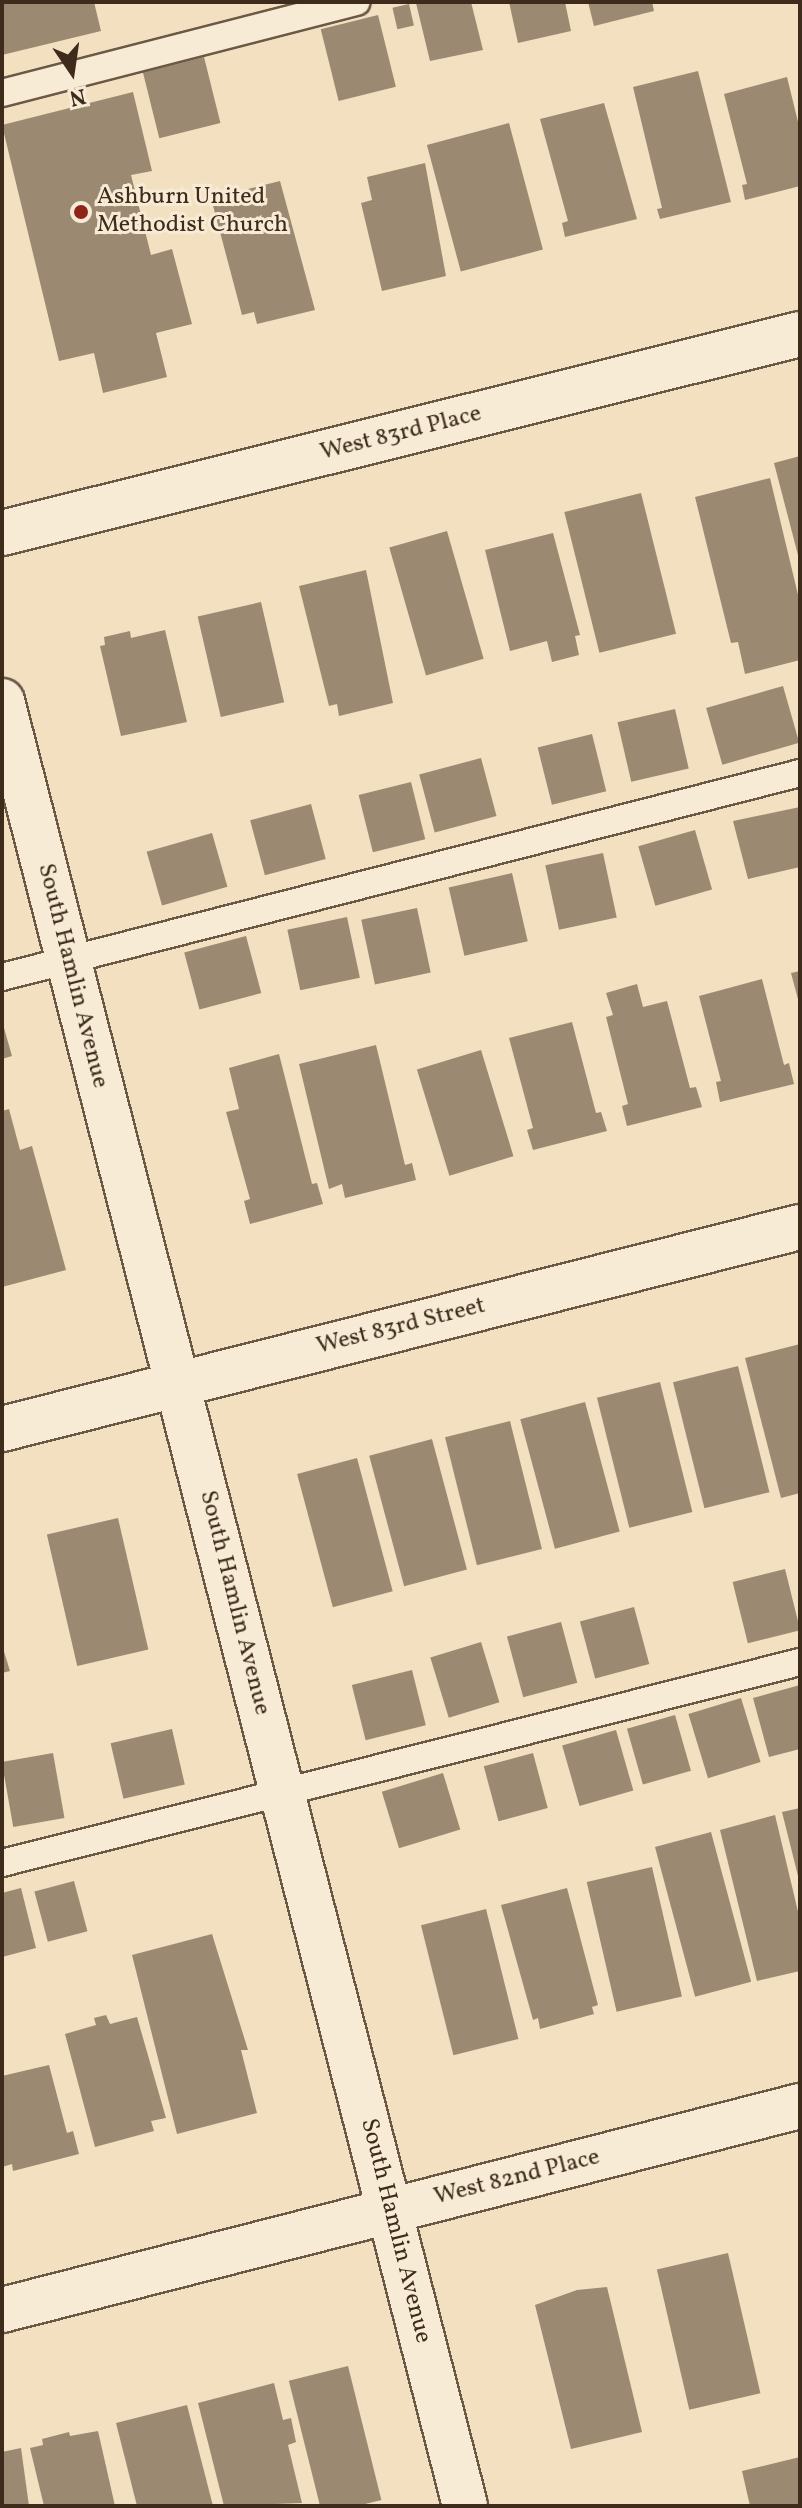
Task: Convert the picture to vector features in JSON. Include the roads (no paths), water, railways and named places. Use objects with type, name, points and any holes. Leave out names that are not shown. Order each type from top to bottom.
[{"type":"street","name":"West 83rd Place","points":[[2,533],[800,334]]},
{"type":"street","name":"South Hamlin Avenue","points":[[2,701],[465,2506]]},
{"type":"street","name":"West 83rd Street","points":[[2,1429],[800,1227]]},
{"type":"street","name":"West 82nd Place","points":[[2,2310],[800,2106]]},
{"type":"lane","points":[[2,93],[356,2]]},
{"type":"lane","points":[[2,977],[800,773]]},
{"type":"lane","points":[[2,1863],[800,1662]]},
{"type":"place","name":"Ashburn United Methodist Church","points":[[81,212]]}]
